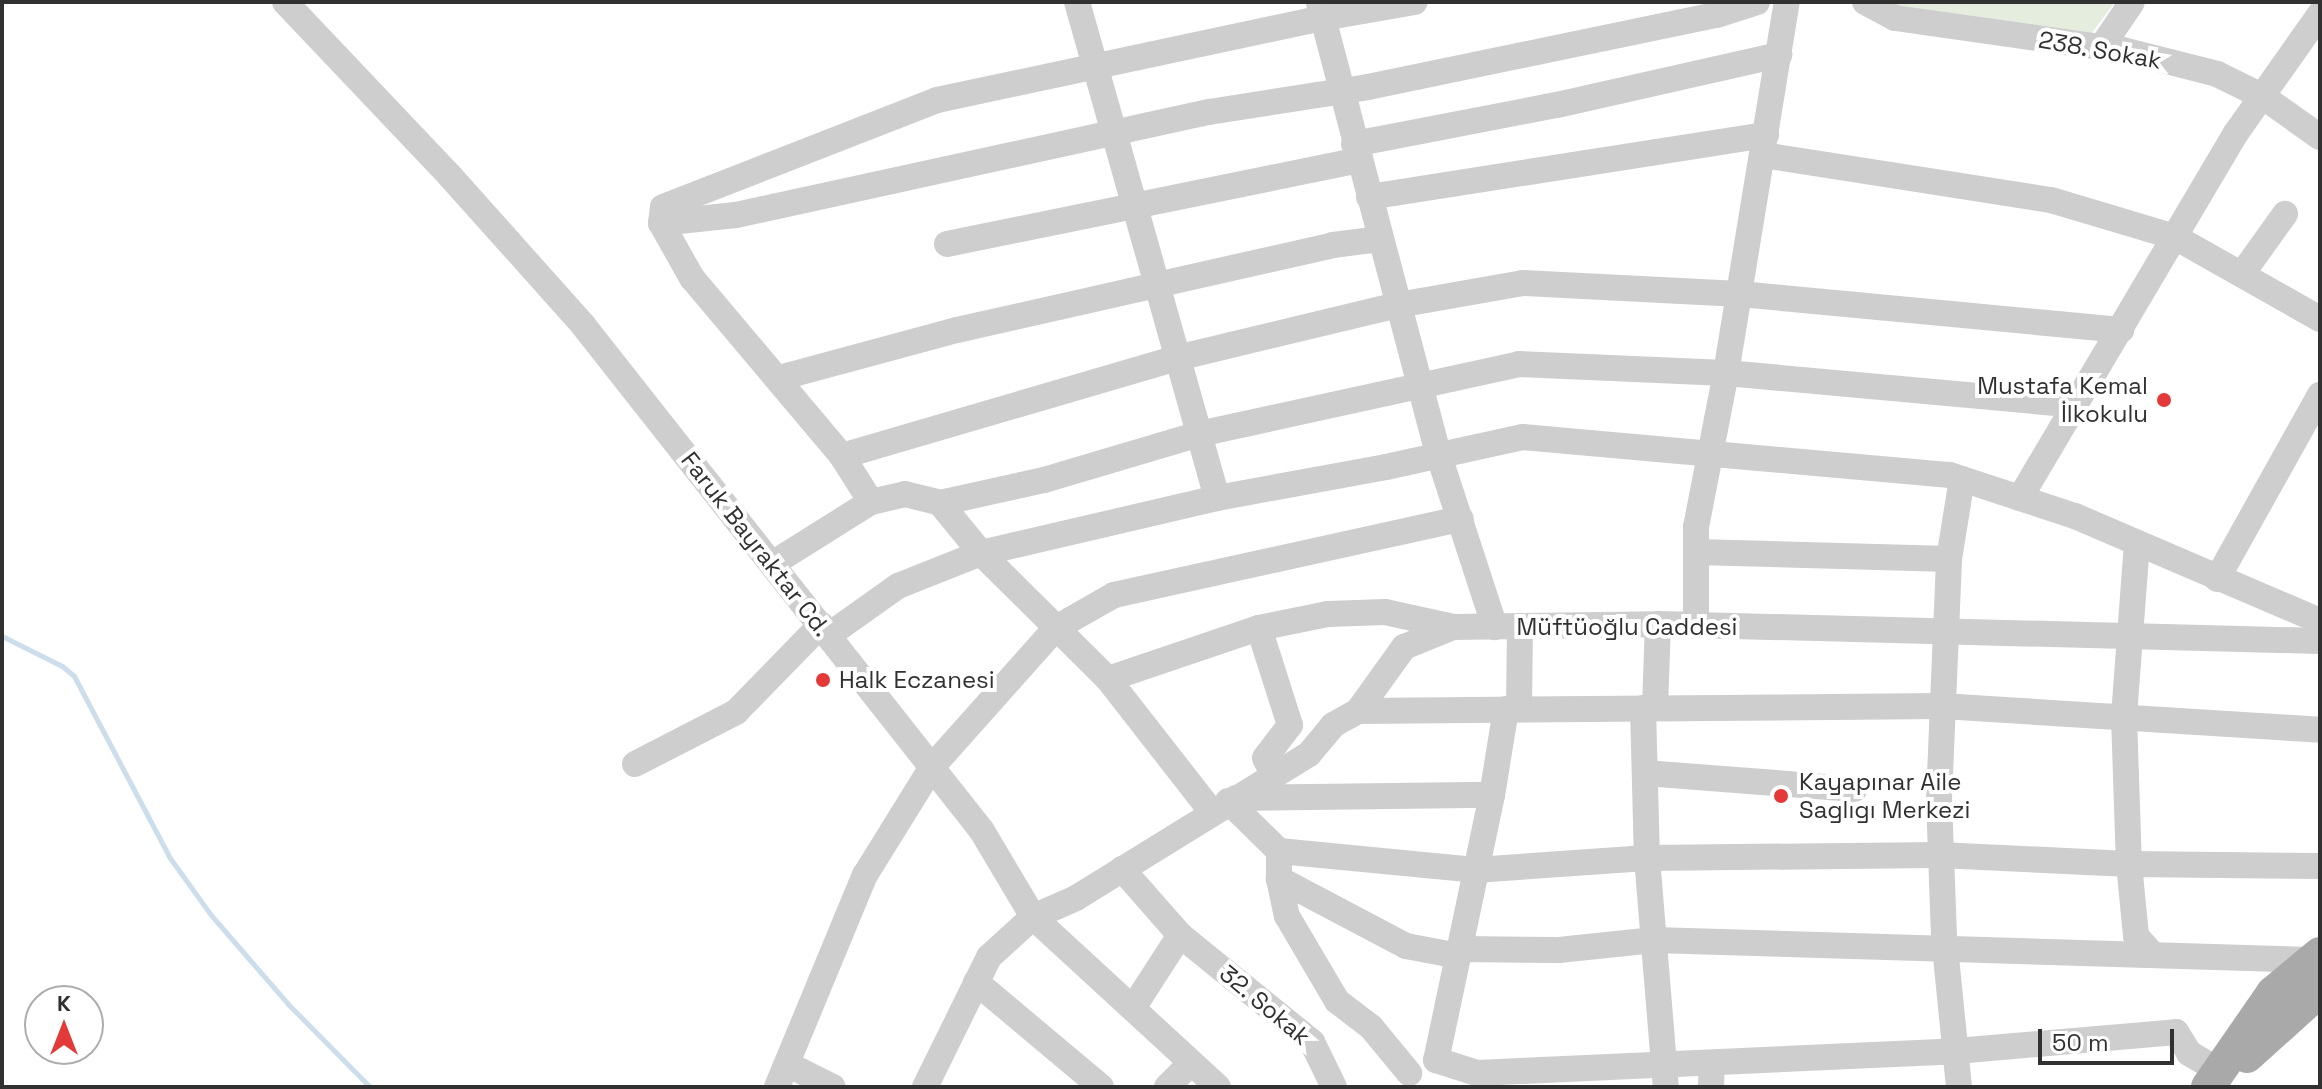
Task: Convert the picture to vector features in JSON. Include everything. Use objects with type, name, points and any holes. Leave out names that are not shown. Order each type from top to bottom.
[{"type":"main road","points":[[2214,1082],[2273,993],[2317,968]]},
{"type":"street","name":"Faruk Bayraktar Cd.","points":[[285,2],[450,176],[583,325],[982,831],[1033,917],[1218,1087]]},
{"type":"street","points":[[1077,2],[1217,498]]},
{"type":"street","points":[[871,502],[842,456],[692,278],[661,223],[663,207],[937,100],[1321,10],[1415,2]]},
{"type":"street","points":[[661,223],[736,215],[1209,112],[1340,91],[1717,15],[1757,2]]},
{"type":"street","points":[[1696,626],[1696,527],[1740,294],[1787,2]]},
{"type":"street","name":"238. Sokak","points":[[1865,2],[1895,18],[2101,48],[2217,74],[2262,96],[2320,137]]},
{"type":"street","points":[[2101,48],[2132,2]]},
{"type":"street","points":[[1279,851],[1279,879],[1287,916],[1337,1001],[1371,1027],[1402,1080],[1436,1060],[1512,708],[1508,626],[1461,519],[1439,456],[1321,10]]},
{"type":"street","points":[[2020,498],[2262,96],[2320,14]]},
{"type":"street","points":[[947,244],[1134,207],[1779,55]]},
{"type":"street","points":[[1369,197],[1765,145],[2051,200],[2175,237],[2320,319]]},
{"type":"street","points":[[2242,274],[2285,214]]},
{"type":"street","points":[[779,378],[957,330],[1333,245],[1380,239]]},
{"type":"street","points":[[842,456],[1177,358],[1398,305],[1523,283],[1740,294],[2121,330]]},
{"type":"street","points":[[772,564],[871,502],[905,494],[940,503],[1044,480],[1199,434],[1519,364],[1726,373],[2076,405]]},
{"type":"street","points":[[2217,579],[2320,395]]},
{"type":"street","points":[[635,764],[736,712],[825,630],[898,586],[981,553],[1217,498],[1523,437],[1962,479],[2075,516],[2318,621]]},
{"type":"street","points":[[1959,1087],[1939,855],[1949,559],[1962,479]]},
{"type":"street","points":[[940,503],[981,553],[1108,679],[1225,804],[1279,851],[1475,870],[1647,858],[1939,855],[2129,864],[2320,866]]},
{"type":"street","points":[[833,1087],[782,1076],[865,875],[932,767],[1056,628],[1114,595],[1461,519]]},
{"type":"street","points":[[2137,543],[2127,636],[2124,716],[2129,864],[2136,936],[2153,955]]},
{"type":"street","points":[[1696,552],[1949,559]]},
{"type":"street","points":[[1108,679],[1259,628],[1328,614],[1385,612],[1453,627]]},
{"type":"street","name":"Müftüoğlu Caddesi","points":[[1033,917],[1076,898],[1309,754],[1333,725],[1358,711],[1404,647],[1453,627],[1658,624],[2127,636],[2318,621]]},
{"type":"street","points":[[1658,624],[1645,773],[1647,858],[1666,1076]]},
{"type":"street","points":[[1259,628],[1290,725],[1265,758],[1273,774]]},
{"type":"street","points":[[1358,711],[1942,706],[2320,730]]},
{"type":"street","points":[[1645,773],[1854,789]]},
{"type":"street","points":[[1225,804],[1492,795]]},
{"type":"street","name":"32. Sokak","points":[[1122,869],[1180,935],[1312,1042],[1334,1087]]},
{"type":"street","points":[[1279,879],[1406,946],[1460,952],[1559,950],[1654,940],[2153,955],[2317,968]]},
{"type":"street","points":[[925,1087],[989,957],[1033,917]]},
{"type":"street","points":[[1133,1008],[1180,935]]},
{"type":"street","points":[[976,982],[1101,1087]]},
{"type":"street","points":[[1436,1060],[1477,1073],[1711,1075],[2176,1032],[2214,1082]]},
{"type":"street","points":[[1167,1087],[1190,1064]]},
{"type":"shaded area","points":[[1897,2],[2115,2],[2089,37],[1898,10]]},
{"type":"waterway","points":[[2,636],[62,666],[74,676],[170,858],[211,915],[288,1004],[370,1087]]},
{"type":"place","name":"Mustafa Kemal İlkokulu","points":[[2164,400]]},
{"type":"place","name":"Halk Eczanesi","points":[[823,680]]},
{"type":"place","name":"Kayapınar Aile Saglıgı Merkezi","points":[[1781,796]]}]
